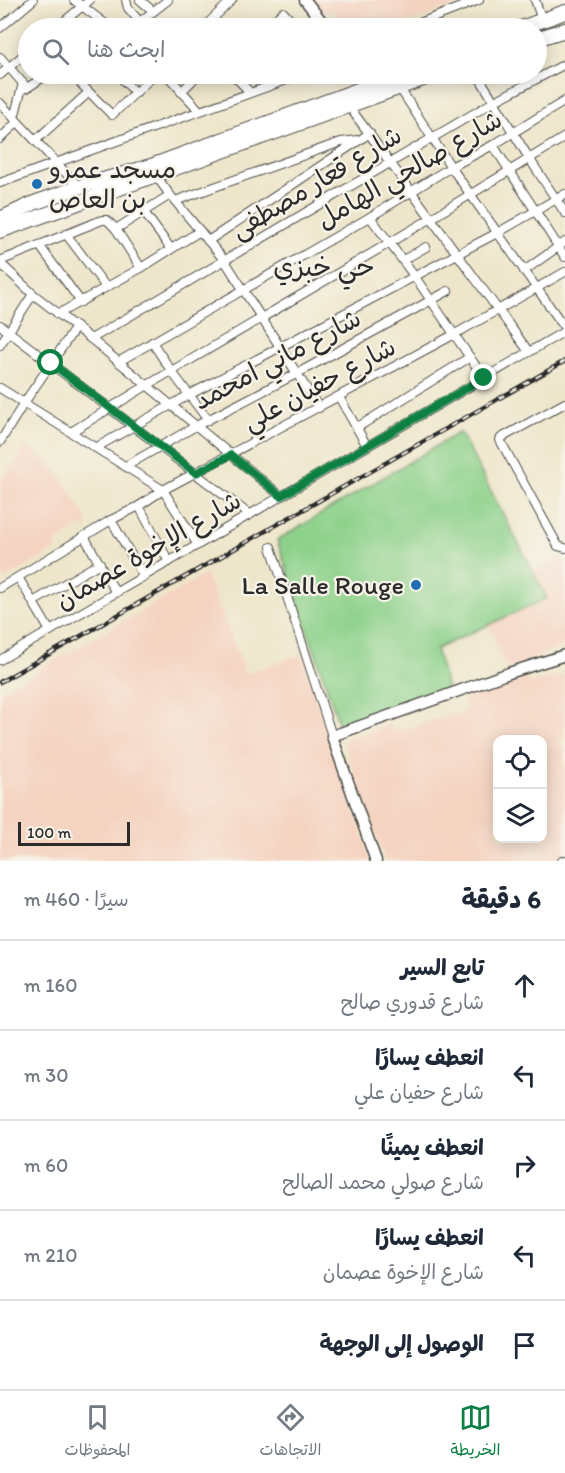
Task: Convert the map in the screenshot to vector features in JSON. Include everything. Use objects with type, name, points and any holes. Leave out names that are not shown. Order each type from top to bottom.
[{"type":"main road","points":[[547,18],[565,12]]},
{"type":"main road","points":[[547,36],[565,30]]},
{"type":"main road","points":[[1,224],[348,105],[371,85]]},
{"type":"main road","points":[[1,224],[34,203],[80,187],[154,171],[371,85]]},
{"type":"street","points":[[0,28],[33,0]]},
{"type":"street","points":[[74,0],[98,18]]},
{"type":"street","points":[[68,18],[90,0]]},
{"type":"street","points":[[126,0],[128,9],[136,18]]},
{"type":"street","points":[[140,0],[153,11]]},
{"type":"street","points":[[145,18],[168,0]]},
{"type":"street","points":[[214,18],[232,0]]},
{"type":"street","points":[[305,0],[319,18]]},
{"type":"street","points":[[433,18],[479,0]]},
{"type":"street","points":[[535,0],[541,18]]},
{"type":"street","points":[[277,18],[283,12],[289,18]]},
{"type":"street","points":[[0,57],[18,77]]},
{"type":"street","points":[[0,75],[18,59]]},
{"type":"street","name":"شارع قعار مصطفى","points":[[547,74],[565,64]]},
{"type":"street","points":[[81,84],[112,115],[145,84]]},
{"type":"street","points":[[127,84],[136,93]]},
{"type":"street","points":[[174,84],[199,110]]},
{"type":"street","points":[[181,92],[189,84]]},
{"type":"street","points":[[242,84],[250,92]]},
{"type":"street","points":[[0,183],[274,84]]},
{"type":"street","points":[[402,84],[451,167],[499,232],[565,330]]},
{"type":"street","points":[[484,84],[565,213]]},
{"type":"street","name":"شارع قعار مصطفى","points":[[91,339],[527,84]]},
{"type":"street","points":[[0,139],[16,120],[25,85]]},
{"type":"street","points":[[36,140],[88,93]]},
{"type":"street","name":"شارع صالحي الهامل","points":[[118,362],[370,217],[565,101]]},
{"type":"street","points":[[0,103],[80,187]]},
{"type":"street","points":[[348,105],[529,352]]},
{"type":"street","points":[[208,241],[370,133]]},
{"type":"street","points":[[71,432],[565,137]]},
{"type":"street","points":[[116,229],[173,198],[340,142],[358,140]]},
{"type":"street","points":[[493,145],[536,212],[562,244],[565,257]]},
{"type":"street","points":[[154,171],[173,198],[225,261],[319,408]]},
{"type":"street","points":[[97,447],[189,395],[536,212],[565,194]]},
{"type":"street","points":[[144,212],[171,249]]},
{"type":"street","points":[[370,217],[403,260],[484,378]]},
{"type":"street","points":[[141,268],[116,229],[107,220],[66,234],[0,262],[33,294],[281,496]]},
{"type":"street","points":[[58,314],[141,268],[200,231]]},
{"type":"street","points":[[66,234],[106,287]]},
{"type":"street","points":[[524,271],[562,244]]},
{"type":"street","points":[[39,245],[81,302]]},
{"type":"street","points":[[403,260],[426,247]]},
{"type":"street","name":"شارع حفيان علي","points":[[0,588],[111,520],[140,506],[163,490],[319,408],[565,272]]},
{"type":"street","name":"شارع ماني امحمد","points":[[126,466],[159,446],[448,291]]},
{"type":"street","points":[[0,345],[33,294]]},
{"type":"street","points":[[0,325],[250,515]]},
{"type":"street","points":[[1,437],[76,327]]},
{"type":"street","name":"شارع الإخوة عصمان","points":[[0,660],[565,330]]},
{"type":"street","points":[[152,342],[171,372],[208,420]]},
{"type":"street","points":[[358,427],[470,357]]},
{"type":"street","points":[[0,388],[163,490],[198,545]]},
{"type":"street","points":[[339,397],[367,446]]},
{"type":"street","points":[[565,403],[500,440],[558,546],[565,548]]},
{"type":"street","points":[[140,506],[169,562]]},
{"type":"street","points":[[111,520],[144,577]]},
{"type":"street","points":[[84,536],[116,594]]},
{"type":"street","points":[[271,547],[332,736],[376,861]]},
{"type":"street","points":[[33,602],[100,563]]},
{"type":"street","points":[[18,577],[50,631]]},
{"type":"street","points":[[332,736],[509,673],[565,656]]},
{"type":"shaded area","points":[[312,0],[470,0],[422,18],[338,18],[332,11],[324,15]]},
{"type":"shaded area","points":[[27,446],[58,472],[89,521],[85,524],[87,528],[83,530],[80,526],[54,543],[57,549],[5,579],[0,570],[0,482]]},
{"type":"shaded area","points":[[560,557],[565,564],[565,645],[507,670],[489,625],[546,598],[534,572]]},
{"type":"shaded area","points":[[206,574],[246,674],[301,654],[371,861],[0,861],[0,692]]},
{"type":"shaded area","points":[[565,674],[565,737],[559,740],[565,750],[565,854],[548,861],[385,861],[343,740],[389,724],[394,732],[465,711],[463,697],[527,676],[530,684]]},
{"type":"green space","name":"La Salle Rouge","points":[[460,432],[547,598],[436,649],[447,688],[340,727],[277,540]]},
{"type":"railway","points":[[0,682],[565,361]]},
{"type":"place","name":"مسجد عمرو بن العاص","points":[[37,184]]},
{"type":"place","name":"La Salle Rouge","points":[[416,585]]},
{"type":"district","name":"حي خبزي","points":[[324,267]]},
{"type":"route","points":[[51,363],[196,473],[231,455],[281,496],[484,378]]}]
